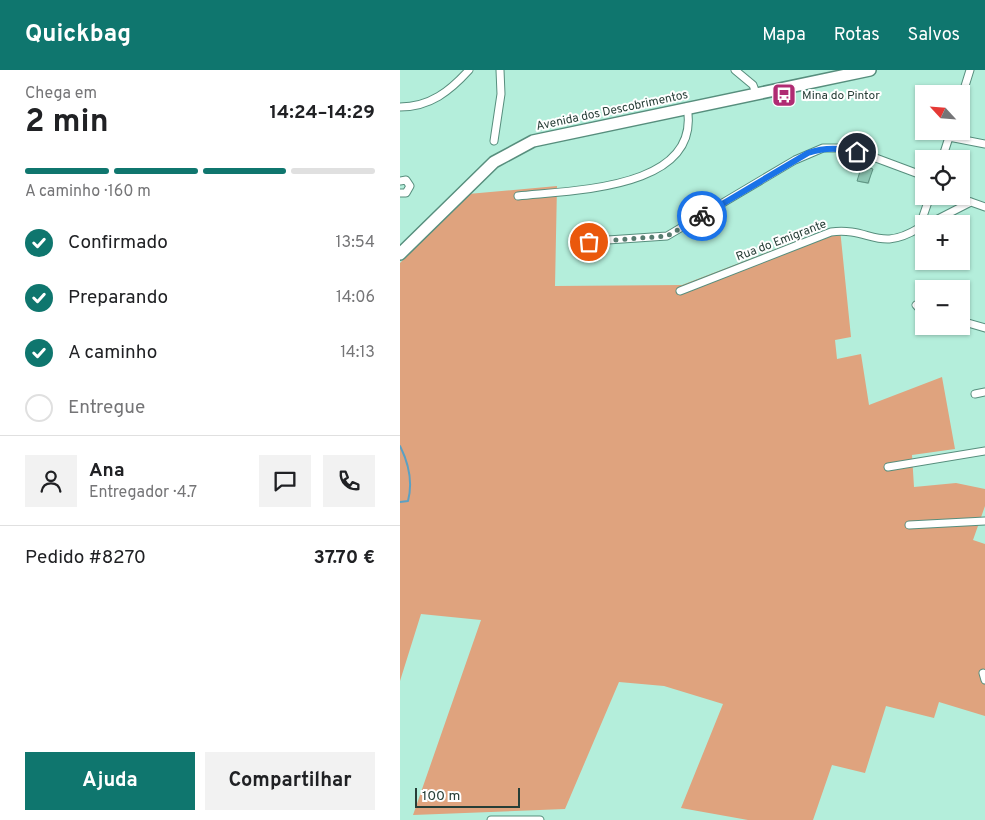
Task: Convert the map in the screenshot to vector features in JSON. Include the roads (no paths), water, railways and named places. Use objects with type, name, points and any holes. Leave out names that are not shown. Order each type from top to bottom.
[{"type":"main road","name":"Avenida dos Descobrimentos","points":[[400,254],[459,194],[494,162],[513,150],[533,141],[687,107],[870,70]]},
{"type":"street","points":[[400,107],[413,107],[435,99],[453,88],[469,70]]},
{"type":"street","points":[[494,141],[501,94],[500,70]]},
{"type":"street","points":[[735,70],[753,85],[756,93]]},
{"type":"street","points":[[965,85],[970,70]]},
{"type":"street","points":[[518,196],[593,188],[636,179],[649,174],[669,161],[680,150],[687,137],[689,118],[687,107]]},
{"type":"street","points":[[970,140],[985,144]]},
{"type":"street","points":[[578,242],[667,236],[808,153],[823,148],[842,148],[857,152],[915,173]]},
{"type":"street","points":[[400,181],[406,180],[410,186],[406,194],[400,193]]},
{"type":"street","points":[[946,215],[971,202],[985,207]]},
{"type":"street","name":"Rua do Emigrante","points":[[680,291],[831,232],[846,230],[892,241],[903,238],[915,231]]},
{"type":"street","points":[[970,324],[985,328]]},
{"type":"street","points":[[976,394],[985,392]]},
{"type":"street","points":[[888,467],[985,451]]},
{"type":"street","points":[[909,525],[985,521]]},
{"type":"street","points":[[491,820],[540,820]]},
{"type":"waterway","points":[[400,446],[408,466],[410,480],[408,501],[400,502]]},
{"type":"place","name":"Mina do Pintor","points":[[784,95]]}]
